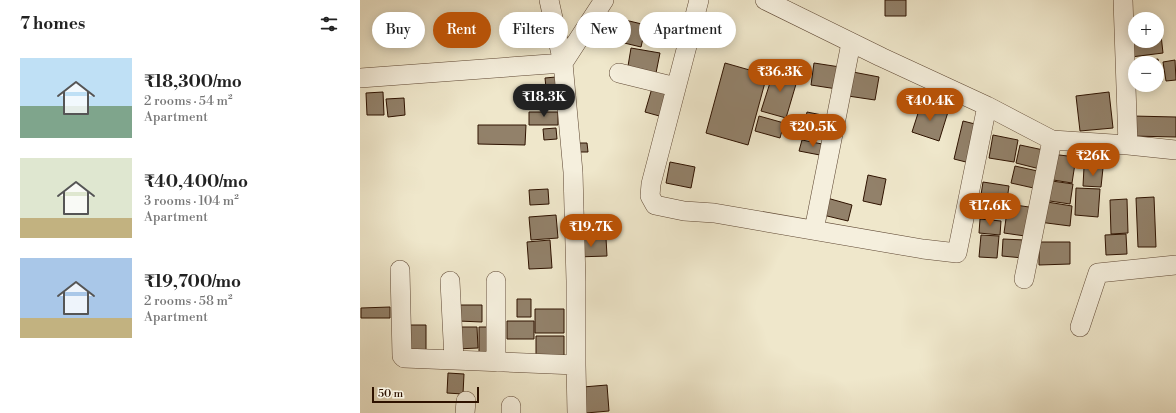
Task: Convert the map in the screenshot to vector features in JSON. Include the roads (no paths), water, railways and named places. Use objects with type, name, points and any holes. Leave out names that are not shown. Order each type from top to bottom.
[{"type":"street","points":[[549,0],[563,63],[573,172],[577,413]]},
{"type":"street","points":[[563,63],[604,0]]},
{"type":"street","points":[[699,0],[651,184],[650,196],[655,205],[684,211],[714,213],[923,249],[957,253],[987,106]]},
{"type":"street","points":[[764,0],[851,43],[987,106],[1052,140],[1176,150]]},
{"type":"street","points":[[1122,0],[1128,145]]},
{"type":"street","points":[[814,230],[851,43]]},
{"type":"street","points":[[360,78],[563,63]]},
{"type":"street","points":[[619,73],[676,87]]},
{"type":"street","points":[[1024,279],[1052,140]]},
{"type":"street","points":[[1080,327],[1098,273],[1176,265]]},
{"type":"street","points":[[400,270],[402,356],[404,358],[576,365]]},
{"type":"street","points":[[450,281],[454,360]]},
{"type":"street","points":[[496,281],[496,362]]}]
